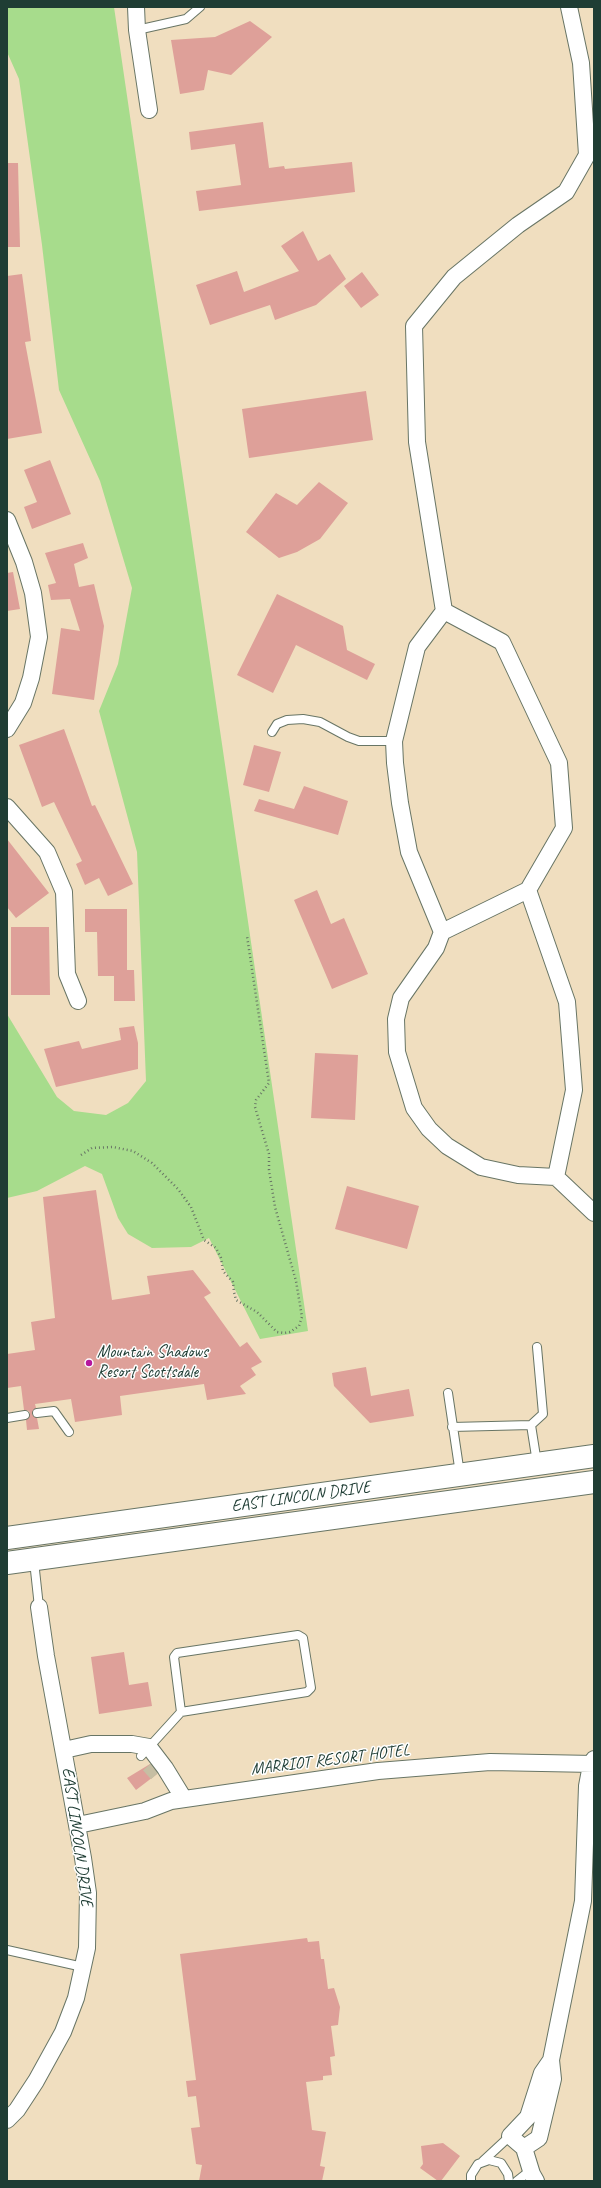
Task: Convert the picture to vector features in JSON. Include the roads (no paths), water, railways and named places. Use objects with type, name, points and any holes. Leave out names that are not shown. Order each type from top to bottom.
[{"type":"main road","name":"EAST LINCOLN DRIVE","points":[[7,1538],[594,1456]]},
{"type":"main road","points":[[408,1482],[411,1508]]},
{"type":"main road","name":"EAST LINCOLN DRIVE","points":[[7,1563],[594,1482]]},
{"type":"main road","points":[[7,1554],[11,1551],[23,1548],[94,1538],[113,1524]]},
{"type":"street","points":[[136,7],[137,30],[149,110]]},
{"type":"street","points":[[569,7],[581,63],[587,155],[566,192],[518,225],[454,276],[414,326],[418,442],[444,611],[416,648],[394,741],[400,803],[409,852],[442,932],[436,948],[401,998],[396,1019],[396,1052],[414,1108],[429,1129],[448,1146],[481,1166],[518,1174],[556,1177],[594,1213]]},
{"type":"street","points":[[7,520],[24,562],[33,593],[38,637],[32,678],[23,703],[7,730]]},
{"type":"street","points":[[442,932],[528,890],[564,828],[559,763],[502,642],[444,611]]},
{"type":"street","points":[[7,807],[46,852],[64,892],[68,974],[78,1001]]},
{"type":"street","points":[[528,890],[567,1002],[574,1090],[556,1177]]},
{"type":"street","name":"EAST LINCOLN DRIVE","points":[[7,2120],[17,2110],[36,2081],[63,2032],[76,1998],[87,1948],[89,1921],[88,1893],[78,1825],[46,1656],[39,1607]]},
{"type":"street","points":[[64,1750],[91,1744],[118,1744],[165,1768],[177,1800]]},
{"type":"street","points":[[149,1761],[166,1789],[177,1800]]},
{"type":"street","name":"MARRIOT RESORT HOTEL","points":[[78,1825],[145,1811],[177,1800],[378,1771],[490,1762],[593,1763]]},
{"type":"street","points":[[524,2148],[538,2138],[553,2079],[551,2060],[583,1901],[587,1786],[593,1763]]},
{"type":"street","points":[[534,2176],[524,2148],[510,2136],[528,2117],[542,2073],[551,2060]]},
{"type":"lane","points":[[137,30],[186,19],[200,7]]},
{"type":"lane","points":[[272,732],[277,724],[287,720],[303,719],[320,722],[348,737],[359,741],[394,741]]},
{"type":"lane","points":[[452,1427],[531,1425],[543,1414],[537,1347]]},
{"type":"lane","points":[[448,1393],[460,1475]]},
{"type":"lane","points":[[37,1413],[54,1411],[69,1432]]},
{"type":"lane","points":[[7,1418],[25,1415]]},
{"type":"lane","points":[[531,1425],[537,1464]]},
{"type":"lane","name":"EAST LINCOLN DRIVE","points":[[34,1559],[39,1607]]},
{"type":"lane","points":[[149,1761],[181,1712],[174,1657],[177,1653],[298,1635],[304,1638],[311,1688],[307,1692],[181,1712]]},
{"type":"lane","points":[[7,1950],[83,1967]]},
{"type":"lane","points":[[471,2181],[474,2169],[510,2136]]},
{"type":"lane","points":[[483,2161],[496,2160],[501,2163],[508,2174],[509,2181]]},
{"type":"lane","points":[[517,2181],[534,2176]]},
{"type":"tunnel","points":[[149,1765],[157,1774]]},
{"type":"place","name":"Mountain Shadows Resort Scottsdale","points":[[89,1363]]}]
